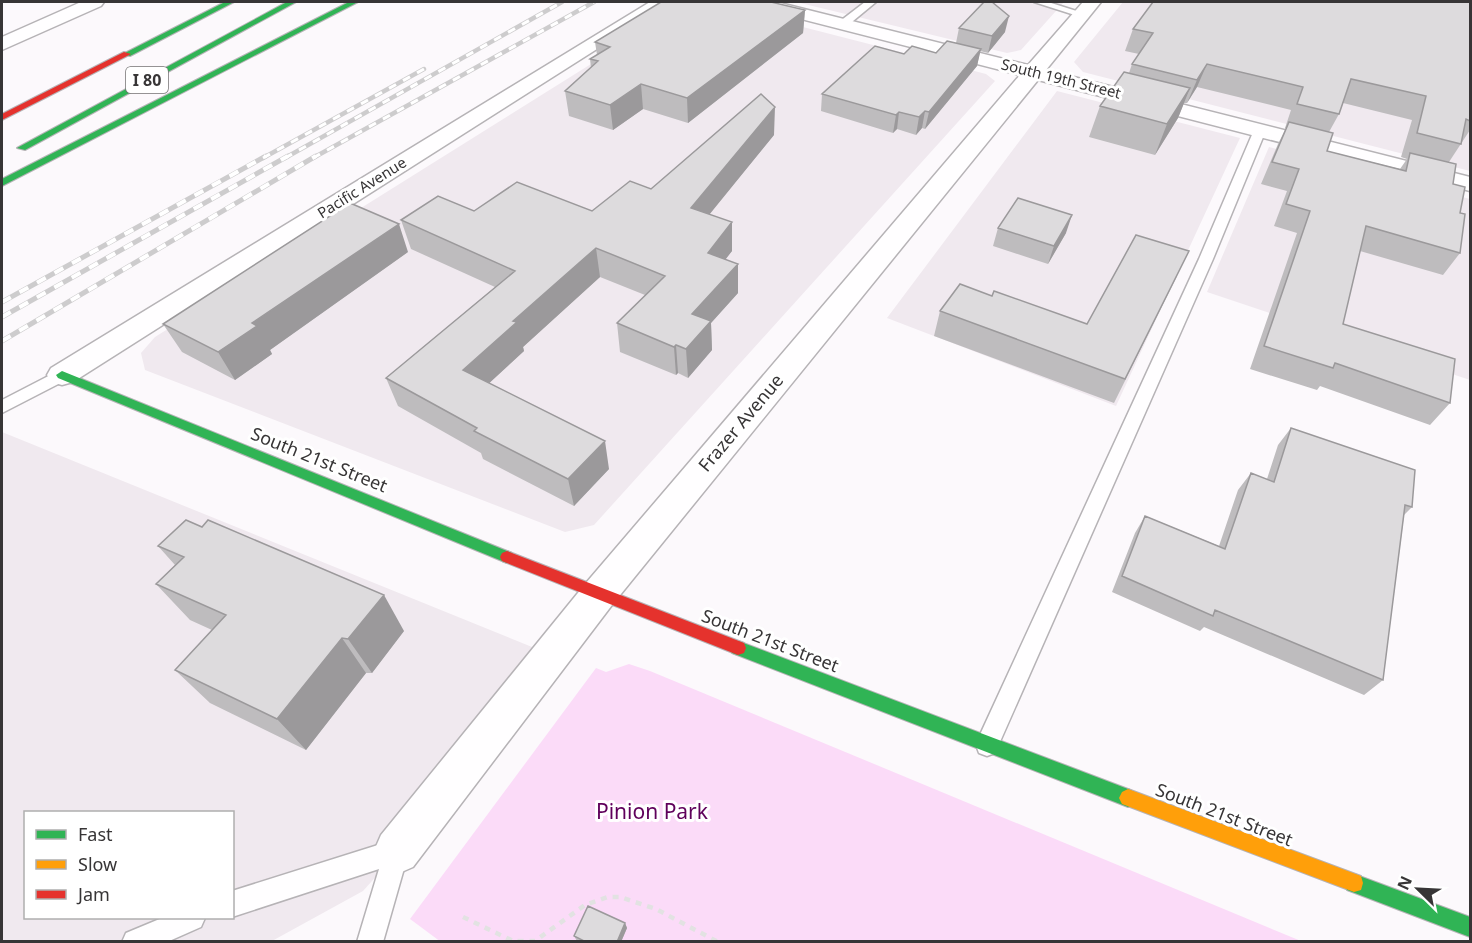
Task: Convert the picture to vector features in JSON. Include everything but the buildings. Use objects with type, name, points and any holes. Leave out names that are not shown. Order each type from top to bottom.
[{"type":"main road","name":"I 80","points":[[2,117],[230,2]]},
{"type":"main road","name":"I 80","points":[[12,153],[292,2]]},
{"type":"main road","points":[[2,183],[354,2]]},
{"type":"main road","name":"South 21st Street","points":[[62,375],[599,594],[987,745],[1470,927]]},
{"type":"street","points":[[2,44],[95,2]]},
{"type":"street","name":"Pacific Avenue","points":[[62,375],[662,2]]},
{"type":"street","name":"South 19th Street","points":[[756,2],[789,5],[843,24],[1470,184]]},
{"type":"street","name":"Frazer Avenue","points":[[397,851],[599,594],[1086,8]]},
{"type":"lane","points":[[843,24],[871,2]]},
{"type":"lane","points":[[1040,2],[1086,8]]},
{"type":"lane","points":[[987,745],[1206,259],[1260,130]]},
{"type":"lane","points":[[2,407],[62,375]]},
{"type":"lane","points":[[234,903],[397,851]]},
{"type":"lane","points":[[370,942],[397,851]]},
{"type":"lane","points":[[135,942],[190,919]]},
{"type":"path","points":[[463,917],[513,941],[535,941],[562,918],[590,903],[621,897],[667,913],[718,942]]},
{"type":"shaded area","points":[[690,2],[705,2],[986,74],[995,81],[594,525],[565,532],[145,370],[141,353],[155,337]]},
{"type":"shaded area","points":[[796,2],[1064,2],[1021,50],[1007,53]]},
{"type":"shaded area","points":[[1123,2],[1470,2],[1470,171],[1083,72],[1074,62]]},
{"type":"shaded area","points":[[1057,91],[1240,138],[1116,406],[887,318]]},
{"type":"shaded area","points":[[1269,147],[1470,199],[1470,380],[1207,292]]},
{"type":"shaded area","points":[[2,432],[569,662],[363,891],[272,941],[2,941]]},
{"type":"green space","name":"Pinion Park","points":[[629,664],[1301,941],[441,942],[410,919],[596,668],[606,672]]},
{"type":"railway","points":[[285,158],[562,2]]},
{"type":"railway","points":[[313,158],[594,2]]},
{"type":"railway","points":[[263,158],[424,69]]},
{"type":"railway","points":[[2,302],[266,156]]},
{"type":"railway","points":[[2,317],[288,156]]},
{"type":"railway","points":[[2,341],[316,156]]},
{"type":"traffic: fast","points":[[127,54],[230,2]]},
{"type":"traffic: fast","points":[[22,148],[292,2]]},
{"type":"traffic: fast","points":[[2,183],[354,2]]},
{"type":"traffic: fast","points":[[62,375],[507,557]]},
{"type":"traffic: fast","points":[[738,648],[1128,798]]},
{"type":"traffic: fast","points":[[1354,883],[1470,927]]},
{"type":"traffic: slow","points":[[1128,798],[1354,883]]},
{"type":"traffic: jam","points":[[2,117],[127,54]]},
{"type":"traffic: jam","points":[[507,557],[738,648]]}]
